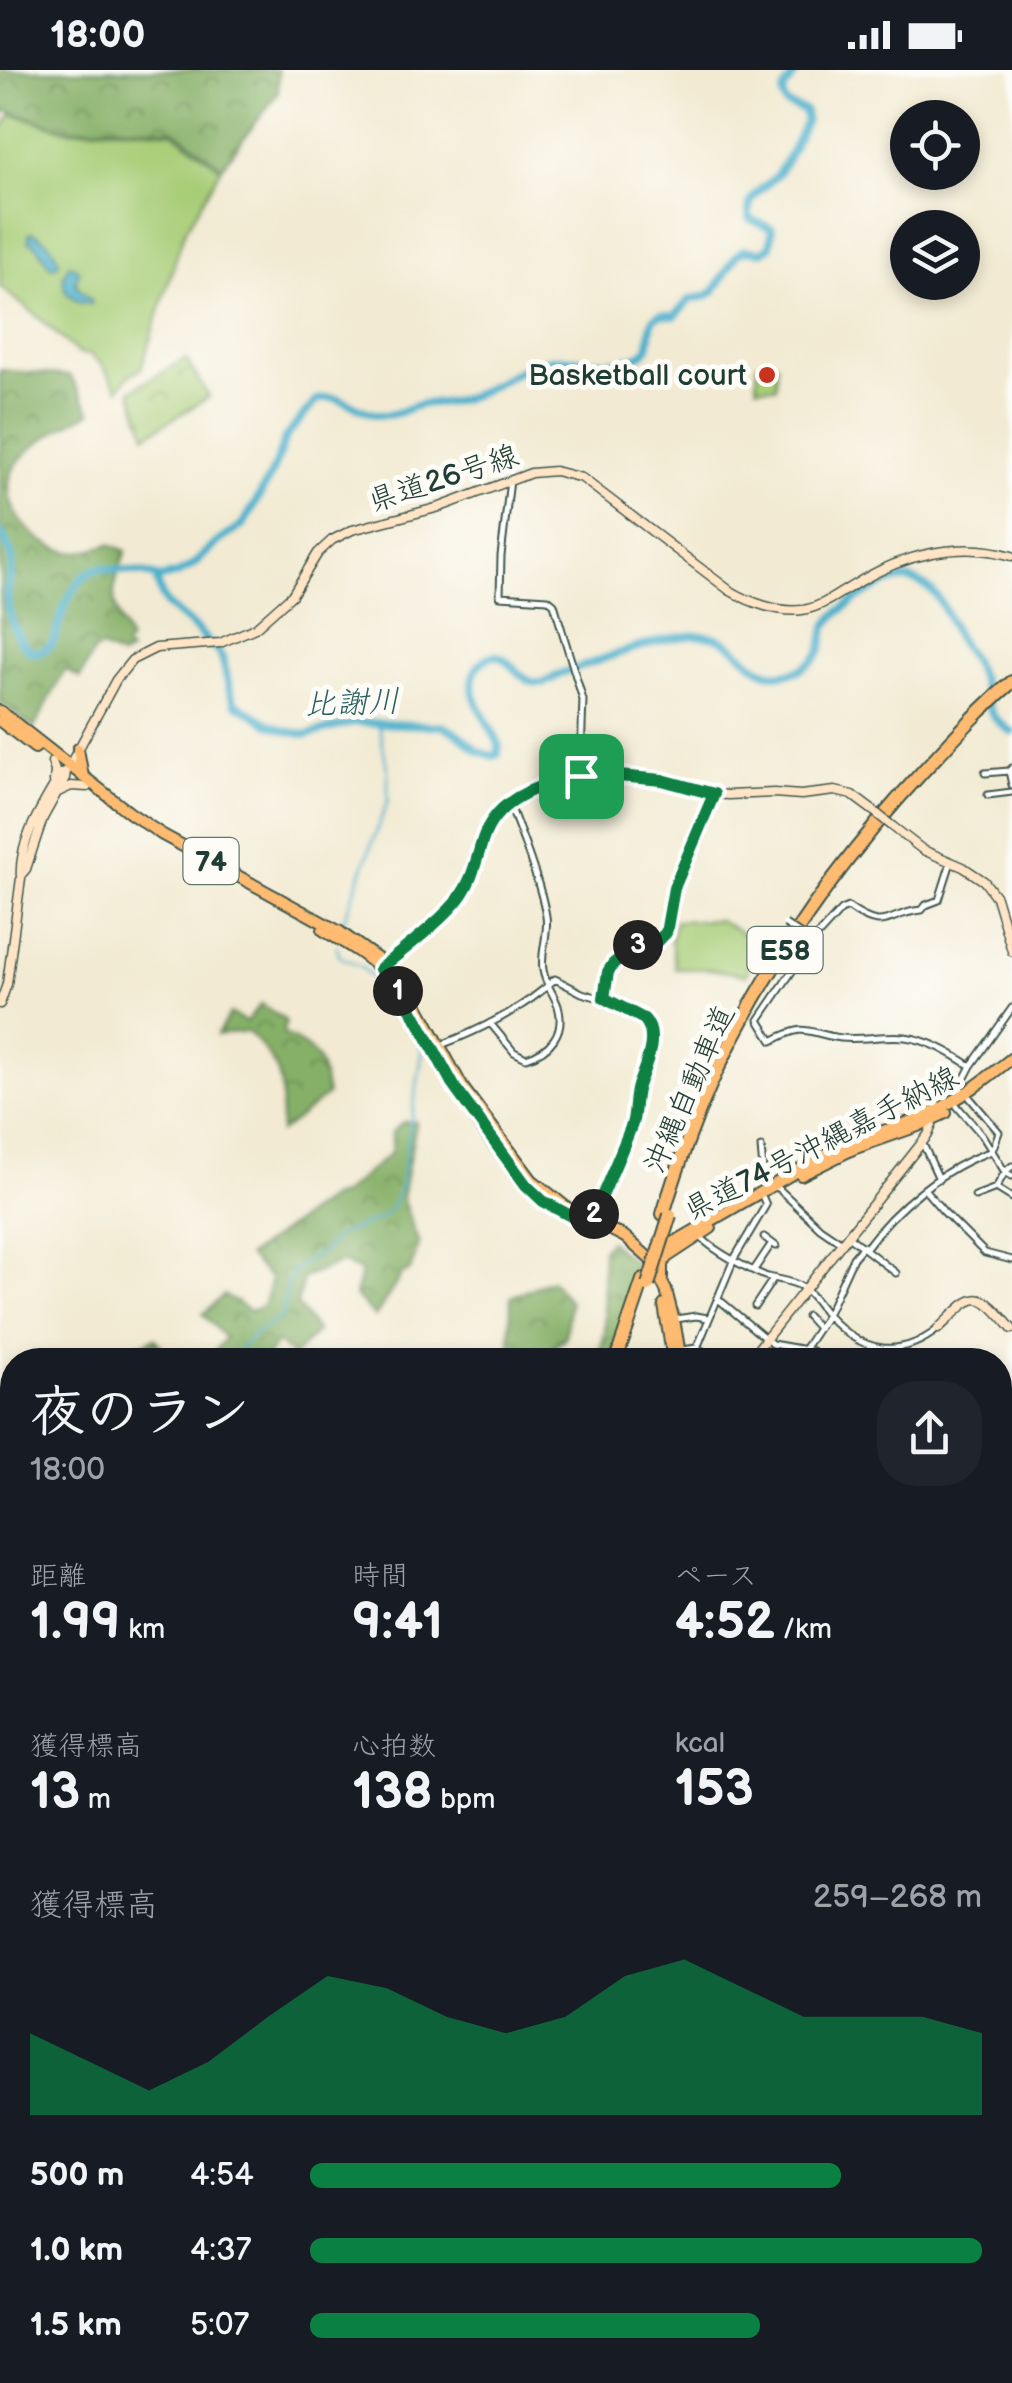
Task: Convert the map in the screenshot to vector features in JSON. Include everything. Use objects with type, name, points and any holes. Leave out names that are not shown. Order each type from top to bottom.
[{"type":"highway","name":"沖縄自動車道","points":[[625,1348],[651,1281],[687,1140],[717,1071],[778,960],[824,890],[906,790],[1009,689]]},
{"type":"main road","name":"74","points":[[0,712],[67,769],[161,834],[340,932],[383,967],[418,1006],[436,1047],[532,1180],[548,1195],[647,1260]]},
{"type":"main road","name":"74","points":[[0,721],[52,762],[67,769]]},
{"type":"main road","points":[[78,749],[85,782]]},
{"type":"main road","name":"県道74号沖縄嘉手納線","points":[[647,1260],[711,1228],[849,1142],[957,1106],[1012,1058]]},
{"type":"main road","name":"県道74号沖縄嘉手納線","points":[[647,1260],[680,1238],[853,1149],[918,1126],[1012,1066]]},
{"type":"main road","points":[[918,1126],[924,1131],[923,1141]]},
{"type":"main road","name":"74","points":[[590,1223],[625,1237],[647,1260]]},
{"type":"main road","points":[[651,1281],[667,1257],[699,1235]]},
{"type":"main road","points":[[625,1237],[653,1245],[680,1238]]},
{"type":"main road","points":[[647,1260],[651,1281],[674,1319],[677,1348]]},
{"type":"main road","points":[[647,1260],[676,1348]]},
{"type":"street","name":"県道26号線","points":[[0,1004],[7,984],[21,861],[30,832],[116,680],[132,660],[156,648],[220,643],[266,620],[292,595],[318,553],[352,530],[440,507],[546,470],[582,478],[728,590],[780,609],[818,606],[873,574],[928,554],[974,548],[1012,556]]},
{"type":"street","points":[[510,480],[500,596],[551,601],[556,609],[583,700],[581,776]]},
{"type":"street","points":[[52,762],[56,789],[85,782]]},
{"type":"street","points":[[985,773],[1011,770],[1012,788],[988,796]]},
{"type":"street","points":[[383,967],[457,902],[469,884],[487,828],[508,803],[546,785],[581,776],[611,774],[644,777],[714,794],[800,795],[835,791],[852,795],[923,850],[974,873],[991,889],[1012,951]]},
{"type":"street","points":[[604,998],[613,964],[632,948],[656,942],[666,933],[674,888],[714,794]]},
{"type":"street","points":[[490,1022],[509,1046],[526,1058],[543,1052],[555,1040],[558,1025],[558,1008],[542,967],[546,914],[508,803]]},
{"type":"street","points":[[950,862],[939,900],[922,910],[880,922],[845,908],[834,915],[759,1020],[772,1041],[804,1028],[843,1038],[907,1037],[937,1047],[971,1066]]},
{"type":"street","points":[[785,924],[812,942]]},
{"type":"street","points":[[436,1047],[490,1022],[554,980],[604,998],[648,1022],[652,1032],[636,1108],[590,1223]]},
{"type":"street","points":[[717,1298],[772,1344],[805,1348],[827,1315],[853,1258],[894,1214],[959,1164],[992,1151],[999,1132],[960,1087],[1012,1008]]},
{"type":"street","points":[[957,1106],[1009,1174]]},
{"type":"street","points":[[759,1348],[923,1141],[931,1130],[929,1118]]},
{"type":"street","points":[[923,1141],[939,1179]]},
{"type":"street","points":[[761,1147],[764,1182],[770,1191],[820,1228],[864,1248],[896,1273]]},
{"type":"street","points":[[976,1196],[996,1188],[1012,1166]]},
{"type":"street","points":[[996,1188],[1012,1198]]},
{"type":"street","points":[[925,1190],[985,1253],[1012,1260]]},
{"type":"street","points":[[697,1348],[734,1258],[766,1205],[770,1191]]},
{"type":"street","points":[[699,1235],[707,1244],[754,1270],[806,1289],[827,1315],[857,1340],[880,1348]]},
{"type":"street","points":[[754,1270],[774,1244],[764,1237]]},
{"type":"street","points":[[750,1295],[757,1303],[774,1278]]},
{"type":"street","points":[[899,1348],[925,1340],[974,1299],[989,1302],[1012,1329]]},
{"type":"street","points":[[806,1316],[818,1328]]},
{"type":"street","points":[[674,1319],[708,1318]]},
{"type":"green space","points":[[0,70],[278,70],[278,93],[222,167],[174,130],[116,126],[69,129],[4,110],[0,124]]},
{"type":"green space","points":[[13,114],[68,131],[114,128],[173,132],[221,169],[184,233],[141,369],[128,376],[119,389],[102,365],[89,354],[79,354],[0,287],[0,132]]},
{"type":"green space","points":[[186,359],[209,397],[146,435],[131,390]]},
{"type":"green space","name":"Basketball court","points":[[757,363],[777,364],[776,387],[757,387]]},
{"type":"green space","points":[[0,370],[70,376],[91,412],[25,454],[11,474],[11,501],[24,525],[58,549],[81,552],[110,544],[126,551],[114,596],[129,640],[125,648],[130,652],[121,657],[102,648],[94,651],[80,678],[65,670],[34,728],[0,702]]},
{"type":"green space","points":[[719,920],[758,942],[746,975],[676,969],[671,941],[675,921]]},
{"type":"green space","points":[[261,1004],[286,1021],[283,1033],[315,1056],[327,1095],[280,1132],[281,1088],[269,1056],[248,1031],[217,1035],[230,1014],[246,1022]]},
{"type":"green space","points":[[403,1122],[416,1122],[402,1198],[419,1244],[410,1271],[402,1274],[375,1317],[355,1296],[361,1272],[342,1262],[303,1278],[297,1305],[317,1332],[301,1348],[284,1348],[277,1342],[273,1348],[217,1348],[225,1338],[203,1314],[224,1295],[250,1311],[263,1306],[271,1279],[248,1256],[330,1198],[341,1195],[391,1153],[392,1132]]},
{"type":"green space","points":[[609,1241],[636,1264],[617,1348],[601,1348],[605,1333],[602,1250]]},
{"type":"green space","points":[[551,1280],[570,1302],[565,1338],[552,1348],[510,1348],[511,1297]]},
{"type":"green space","points":[[155,1338],[163,1348],[133,1348]]},
{"type":"water","points":[[30,233],[51,246],[59,260],[57,266],[51,267],[37,246],[28,241]]},
{"type":"water","points":[[70,264],[79,271],[77,284],[91,304],[78,302],[65,291],[63,275]]},
{"type":"waterway","points":[[0,532],[12,560],[7,593],[10,615],[24,645],[39,652],[53,641],[77,585],[94,570],[161,578],[178,574],[243,525],[271,475],[286,436],[317,400],[333,398],[367,412],[388,415],[423,404],[462,399],[542,361],[605,362],[642,354],[655,317],[675,316],[689,300],[714,291],[743,250],[762,252],[770,246],[772,229],[750,219],[750,203],[782,167],[806,121],[805,111],[787,105],[783,95],[798,70]]},
{"type":"waterway","name":"比謝川","points":[[156,578],[167,605],[222,657],[235,703],[269,724],[307,735],[355,722],[442,726],[478,751],[493,756],[498,754],[499,745],[472,683],[481,663],[490,657],[505,660],[526,679],[545,682],[618,654],[694,635],[721,639],[766,672],[789,673],[817,656],[828,624],[843,609],[879,586],[912,580],[936,595],[973,660],[991,711],[1012,732]]},
{"type":"waterway","points":[[342,925],[388,800],[388,773],[379,724]]},
{"type":"waterway","points":[[240,1348],[283,1316],[287,1282],[296,1268],[339,1235],[381,1218],[400,1188],[423,1049],[380,985],[361,967],[339,956],[337,946]]},
{"type":"place","name":"Basketball court","points":[[767,375]]},
{"type":"route","points":[[581,776],[644,777],[714,794],[674,888],[666,933],[656,942],[632,948],[608,972],[604,998],[644,1019],[652,1032],[631,1125],[589,1226],[543,1201],[526,1185],[455,1088],[412,1010],[380,969],[457,902],[469,884],[483,837],[498,812],[546,785],[581,776]]}]
